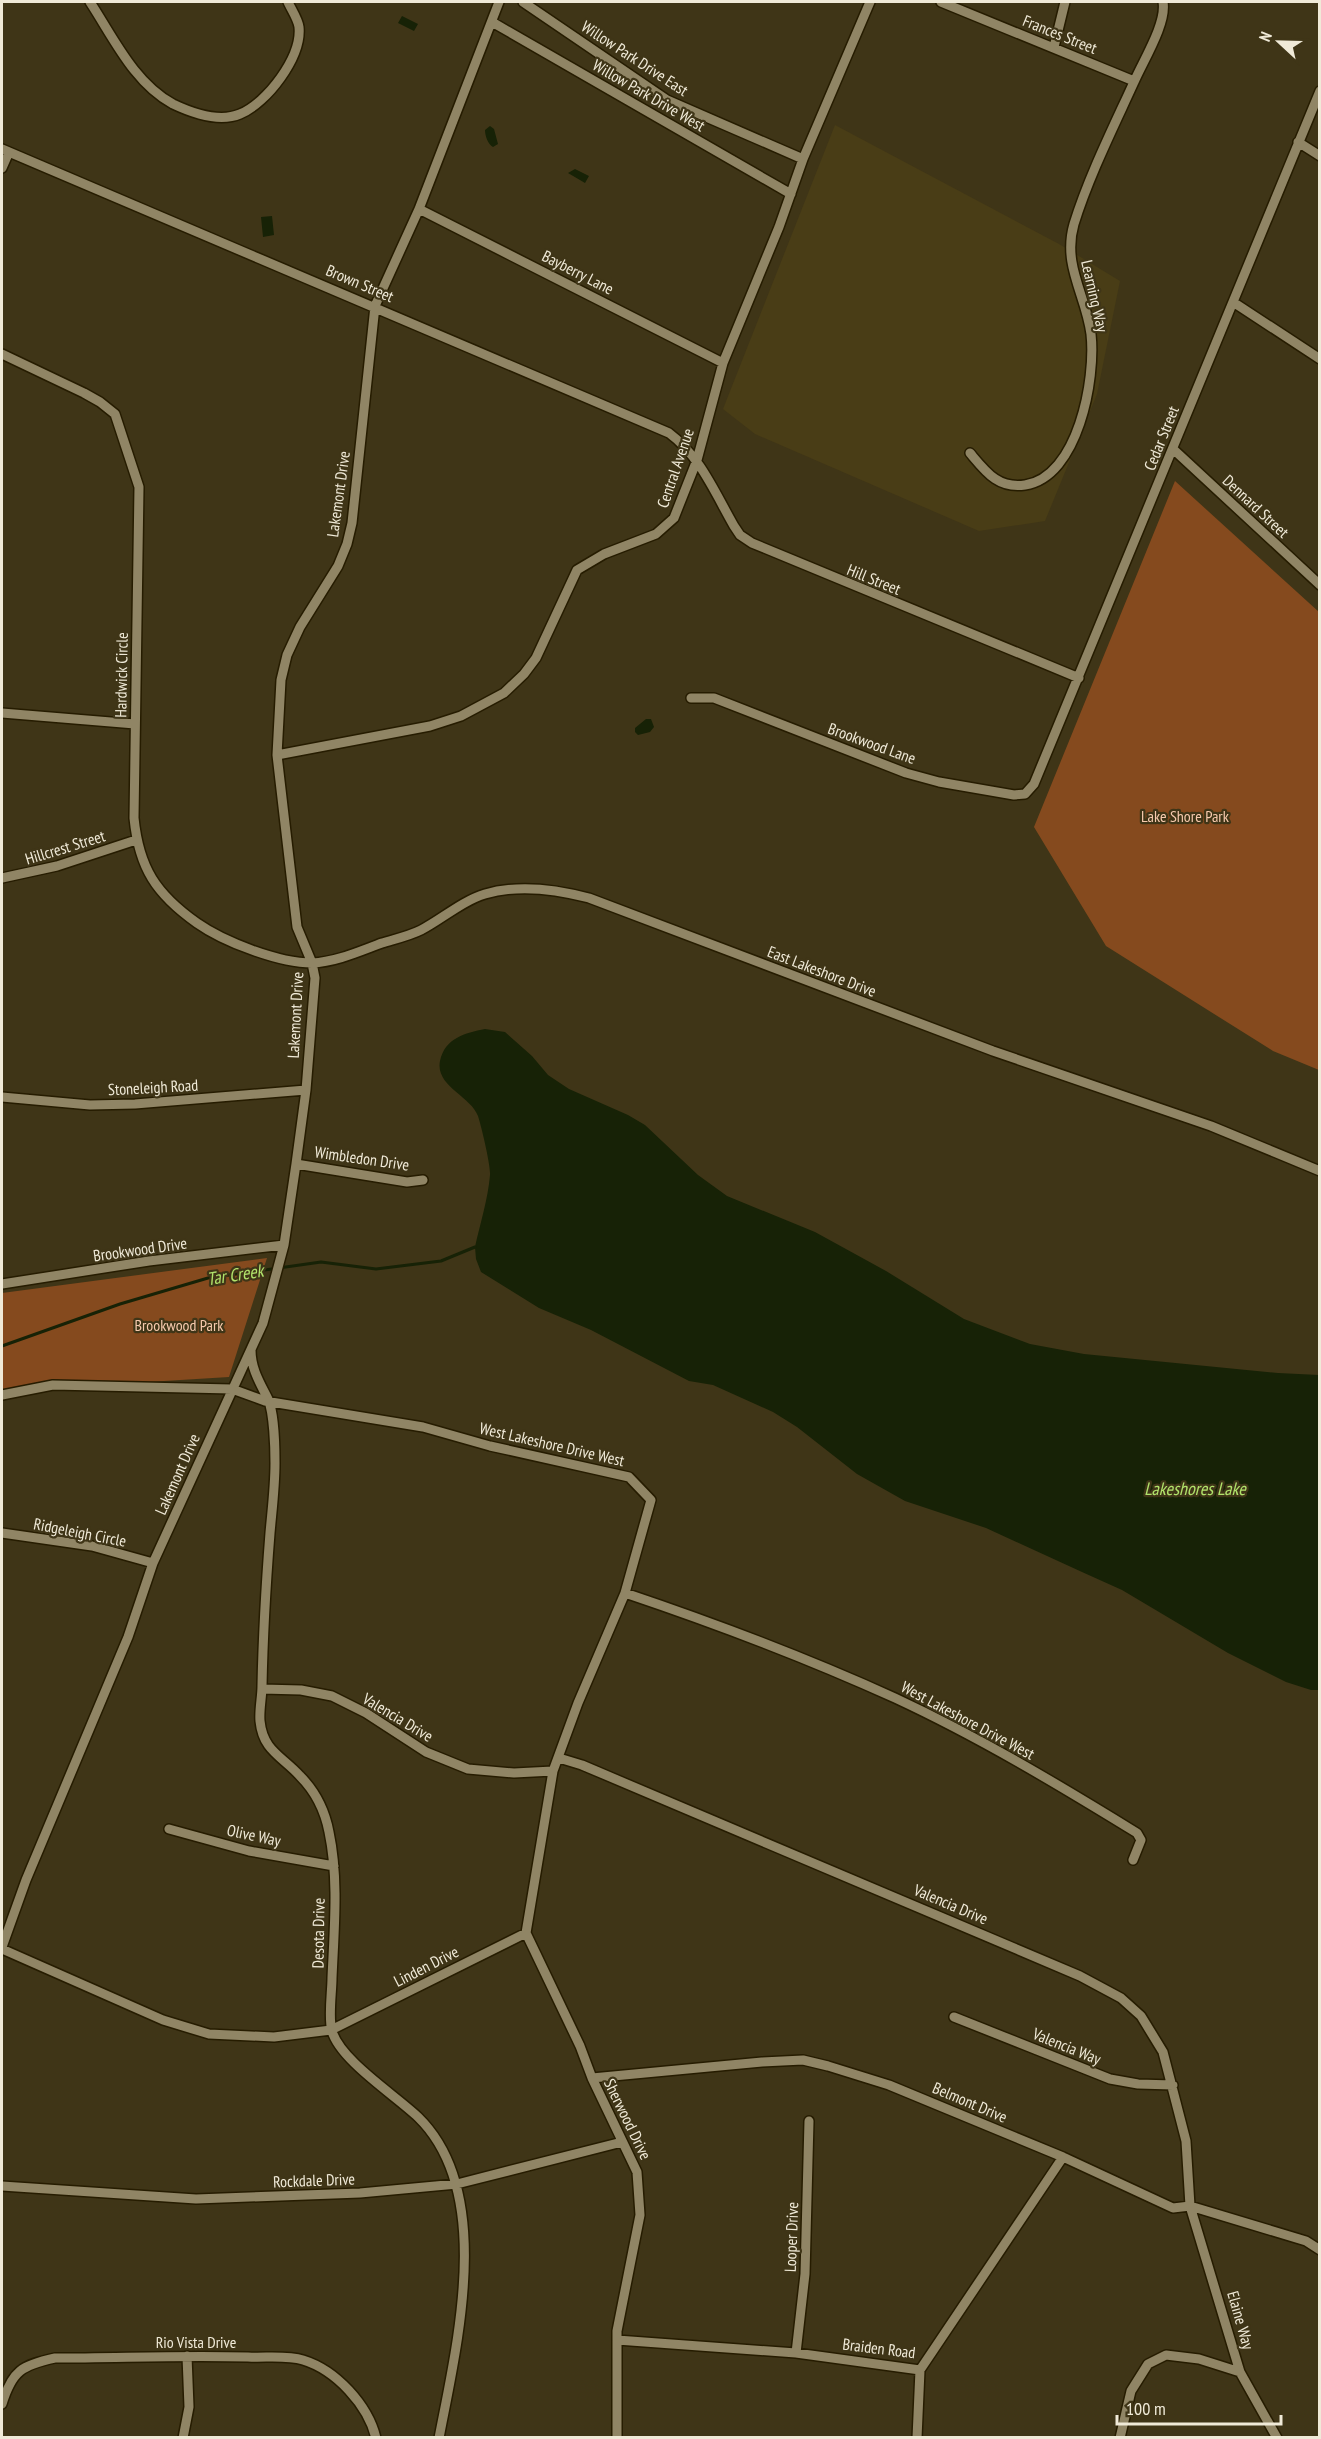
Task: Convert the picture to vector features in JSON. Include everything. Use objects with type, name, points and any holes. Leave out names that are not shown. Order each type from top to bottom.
[{"type":"street","points":[[90,2],[142,81],[173,103],[210,118],[239,115],[256,103],[287,71],[294,54],[299,26],[288,2]]},
{"type":"street","name":"Lakemont Drive","points":[[2,1948],[26,1880],[128,1637],[153,1563],[263,1323],[284,1245],[306,1090],[315,978],[312,963],[297,927],[277,755],[281,681],[287,655],[312,605],[338,566],[347,544],[352,523],[375,306],[419,209],[499,2]]},
{"type":"street","name":"Willow Park Drive East","points":[[523,2],[667,100],[803,159]]},
{"type":"street","name":"Central Avenue","points":[[277,755],[430,726],[461,716],[504,693],[524,674],[536,658],[577,570],[604,554],[656,534],[668,526],[674,518],[697,460],[723,363],[803,159],[870,2]]},
{"type":"street","name":"Frances Street","points":[[941,2],[1134,81]]},
{"type":"street","points":[[1054,48],[1065,2]]},
{"type":"street","name":"Learning Way","points":[[970,453],[990,477],[1012,487],[1036,483],[1056,470],[1069,451],[1088,394],[1091,366],[1090,334],[1069,252],[1071,234],[1082,202],[1163,14],[1163,2]]},
{"type":"street","name":"Willow Park Drive West","points":[[492,22],[791,194]]},
{"type":"street","name":"Cedar Street","points":[[1025,794],[1034,784],[1079,678],[1320,91]]},
{"type":"street","points":[[1298,142],[1320,156]]},
{"type":"street","points":[[2,168],[5,150]]},
{"type":"street","name":"Brown Street","points":[[5,150],[669,433],[683,443],[697,460]]},
{"type":"street","name":"Bayberry Lane","points":[[419,209],[723,363]]},
{"type":"street","points":[[1233,302],[1320,359]]},
{"type":"street","name":"Hardwick Circle","points":[[2,354],[53,376],[100,402],[115,414],[139,487],[134,818],[136,840],[141,858],[152,882],[169,901],[214,933],[259,951],[293,961],[312,963]]},
{"type":"street","name":"Dennard Street","points":[[1173,449],[1320,585]]},
{"type":"street","name":"Hill Street","points":[[697,460],[734,526],[740,535],[752,543],[1079,678]]},
{"type":"street","name":"Brookwood Lane","points":[[691,698],[714,698],[906,773],[939,782],[1014,795],[1025,794]]},
{"type":"street","points":[[2,712],[135,724]]},
{"type":"street","name":"Hillcrest Street","points":[[2,878],[57,866],[136,840]]},
{"type":"street","name":"East Lakeshore Drive","points":[[312,963],[331,961],[420,931],[484,895],[540,888],[565,892],[589,898],[993,1051],[1211,1126],[1320,1171]]},
{"type":"street","name":"Stoneleigh Road","points":[[2,1097],[80,1104],[124,1104],[306,1090]]},
{"type":"street","name":"Wimbledon Drive","points":[[296,1164],[407,1182],[423,1180]]},
{"type":"street","name":"Brookwood Drive","points":[[2,1284],[284,1245]]},
{"type":"street","name":"Desota Drive","points":[[252,1347],[251,1357],[257,1378],[269,1402],[275,1461],[262,1644],[260,1720],[265,1740],[274,1754],[299,1774],[317,1796],[329,1830],[334,1866],[331,2030]]},
{"type":"street","name":"West Lakeshore Drive West","points":[[2,1395],[53,1385],[232,1389],[269,1402],[423,1427],[490,1446],[629,1478],[651,1500],[625,1593],[725,1627],[814,1663],[897,1699],[978,1740],[1137,1833],[1141,1840],[1133,1860]]},
{"type":"street","name":"Ridgeleigh Circle","points":[[2,1533],[92,1546],[153,1563]]},
{"type":"street","points":[[526,1933],[553,1771],[578,1703],[625,1593]]},
{"type":"street","name":"Valencia Drive","points":[[262,1689],[301,1690],[332,1696],[366,1713],[426,1752],[468,1769],[514,1773],[553,1771]]},
{"type":"street","name":"Valencia Drive","points":[[558,1758],[582,1765],[872,1887],[1122,1998],[1142,2016],[1163,2052],[1186,2141],[1190,2206]]},
{"type":"street","name":"Olive Way","points":[[169,1829],[249,1851],[334,1866]]},
{"type":"street","name":"Linden Drive","points":[[2,1948],[163,2020],[209,2034],[274,2037],[331,2030],[526,1933]]},
{"type":"street","name":"Sherwood Drive","points":[[526,1933],[637,2172],[640,2215],[617,2331],[617,2438]]},
{"type":"street","name":"Valencia Way","points":[[954,2017],[1110,2079],[1138,2084],[1173,2085]]},
{"type":"street","points":[[331,2030],[341,2049],[356,2065],[402,2102],[433,2132],[457,2184],[463,2239],[462,2294],[455,2356],[439,2438]]},
{"type":"street","name":"Belmont Drive","points":[[592,2078],[803,2060],[889,2085],[1063,2157],[1173,2208],[1190,2206],[1306,2241],[1320,2250]]},
{"type":"street","name":"Looper Drive","points":[[796,2353],[806,2274],[809,2121]]},
{"type":"street","name":"Rockdale Drive","points":[[2,2186],[196,2199],[360,2193],[457,2184],[622,2142]]},
{"type":"street","name":"Braiden Road","points":[[617,2340],[796,2353],[920,2370],[1063,2157]]},
{"type":"street","name":"Elaine Way","points":[[1190,2206],[1240,2372],[1277,2438]]},
{"type":"street","points":[[1120,2438],[1131,2391],[1148,2364],[1166,2355],[1199,2359],[1240,2372]]},
{"type":"street","points":[[183,2438],[189,2407],[187,2356]]},
{"type":"street","name":"Rio Vista Drive","points":[[2,2404],[7,2387],[18,2370],[34,2362],[55,2358],[187,2356],[301,2359],[320,2366],[350,2391],[373,2426],[376,2438]]},
{"type":"street","points":[[917,2438],[920,2370]]},
{"type":"shaded area","points":[[835,125],[1059,244],[1120,281],[1097,394],[1045,521],[979,531],[755,434],[723,409]]},
{"type":"green space","name":"Lake Shore Park","points":[[1175,481],[1319,612],[1319,1070],[1273,1051],[1106,946],[1034,827]]},
{"type":"green space","name":"Brookwood Park","points":[[267,1258],[229,1377],[2,1391],[2,1293]]},
{"type":"water","points":[[402,16],[418,24],[414,31],[398,23]]},
{"type":"water","points":[[490,126],[494,129],[498,144],[493,147],[488,142],[485,132]]},
{"type":"water","points":[[575,169],[589,176],[585,183],[568,173]]},
{"type":"water","points":[[272,216],[274,235],[263,237],[261,217]]},
{"type":"water","points":[[646,719],[651,719],[654,727],[650,732],[638,735],[635,728]]},
{"type":"water","name":"Lakeshores Lake","points":[[485,1029],[505,1032],[532,1056],[548,1075],[569,1089],[645,1125],[698,1175],[727,1196],[815,1232],[886,1271],[964,1319],[1030,1344],[1084,1354],[1319,1375],[1319,1690],[1311,1690],[1286,1682],[1228,1653],[1122,1590],[986,1528],[905,1501],[857,1474],[797,1427],[773,1412],[713,1385],[689,1381],[591,1330],[539,1308],[481,1272],[476,1259],[475,1247],[486,1202],[490,1170],[478,1116],[468,1102],[443,1077],[440,1061],[446,1047],[451,1042],[470,1032]]},
{"type":"waterway","name":"Tar Creek","points":[[2,1346],[120,1304],[208,1278],[321,1262],[376,1269],[441,1261],[475,1247]]}]
